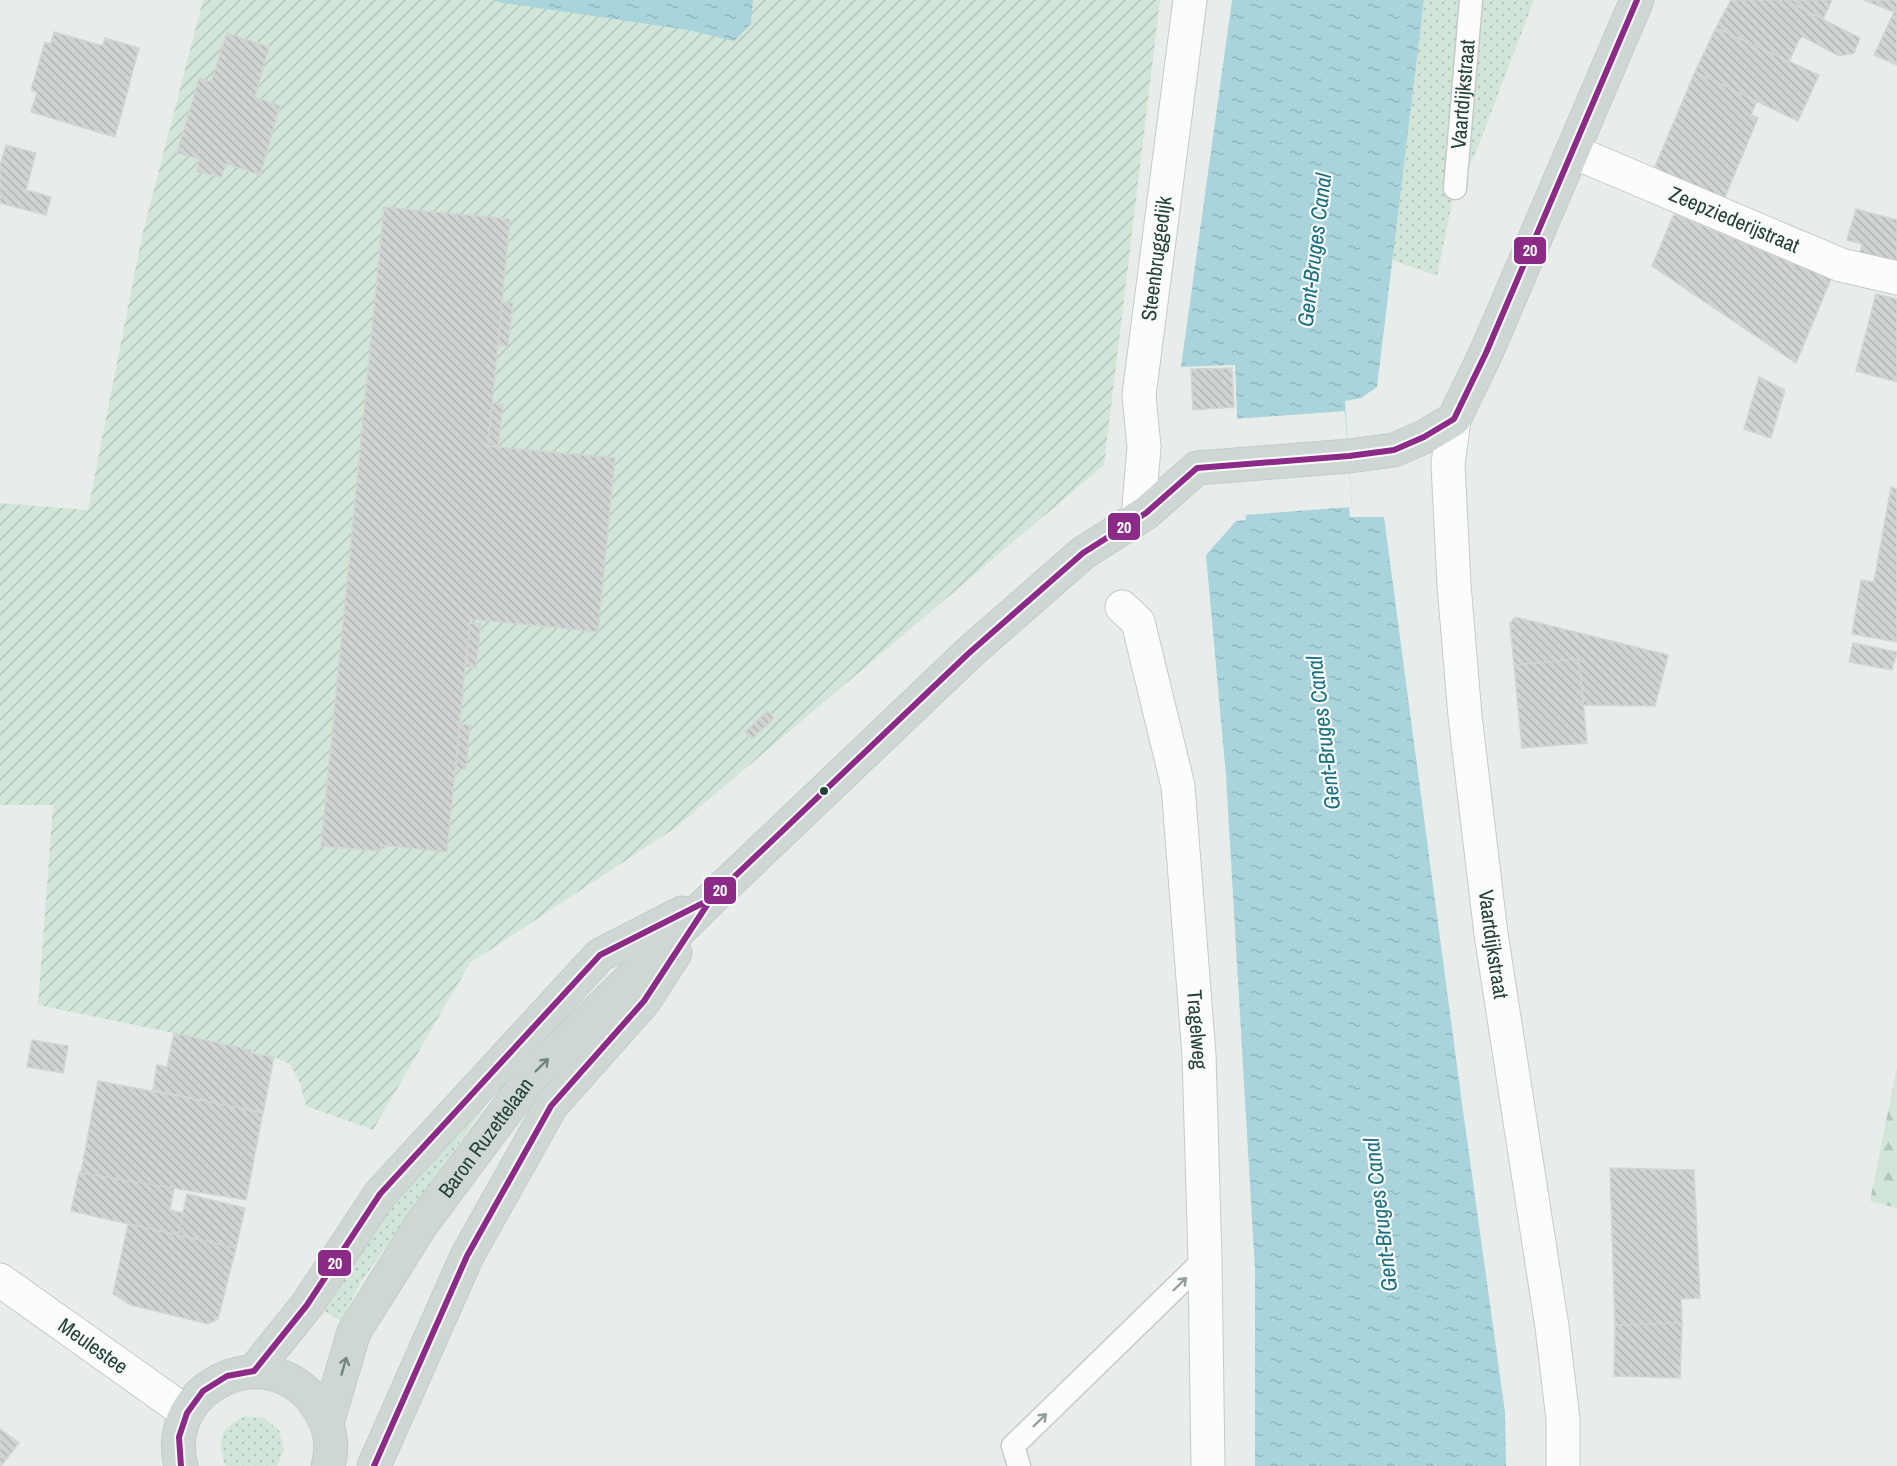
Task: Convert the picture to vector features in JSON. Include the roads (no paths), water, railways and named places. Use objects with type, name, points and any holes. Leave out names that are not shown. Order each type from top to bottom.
[{"type":"main road","points":[[1454,419],[1486,353],[1574,152],[1637,0]]},
{"type":"main road","name":"Baron Ruzettelaan","points":[[327,1422],[354,1332],[421,1225],[532,1076],[711,899],[977,646],[1083,553],[1138,518],[1197,468],[1349,456],[1394,450],[1424,437],[1454,419]]},
{"type":"main road","name":"Baron Ruzettelaan","points":[[254,1371],[307,1305],[380,1194],[600,955],[711,899]]},
{"type":"main road","name":"Baron Ruzettelaan","points":[[374,1466],[467,1256],[551,1106],[644,1000],[711,899]]},
{"type":"main road","points":[[181,1466],[179,1437],[187,1413],[203,1391],[227,1376],[254,1371],[285,1377],[311,1395],[327,1422],[332,1454],[328,1466]]},
{"type":"street","name":"Steenbruggedijk","points":[[1138,518],[1144,447],[1139,395],[1190,0]]},
{"type":"street","name":"Zeepziederijstraat","points":[[1574,152],[1841,265],[1897,278]]},
{"type":"street","name":"Vaartdijkstraat","points":[[1454,419],[1449,474],[1454,585],[1465,717],[1491,934],[1552,1327],[1563,1419],[1563,1466]]},
{"type":"street","name":"Tragelweg","points":[[1122,607],[1137,622],[1178,786],[1198,1055],[1205,1259],[1208,1466]]},
{"type":"street","name":"Meulestee","points":[[0,1280],[187,1413]]},
{"type":"lane","name":"Vaartdijkstraat","points":[[1455,188],[1471,0]]},
{"type":"lane","points":[[1019,1466],[1013,1446],[1205,1259]]},
{"type":"water","points":[[495,0],[753,0],[751,24],[734,41],[689,30]]},
{"type":"water","name":"Gent-Bruges Canal","points":[[1232,0],[1424,0],[1377,387],[1361,398],[1345,401],[1352,507],[1349,508],[1350,517],[1384,517],[1505,1412],[1506,1466],[1255,1466],[1255,1270],[1226,776],[1206,555],[1236,521],[1246,520],[1239,464],[1235,365],[1181,367]]}]
